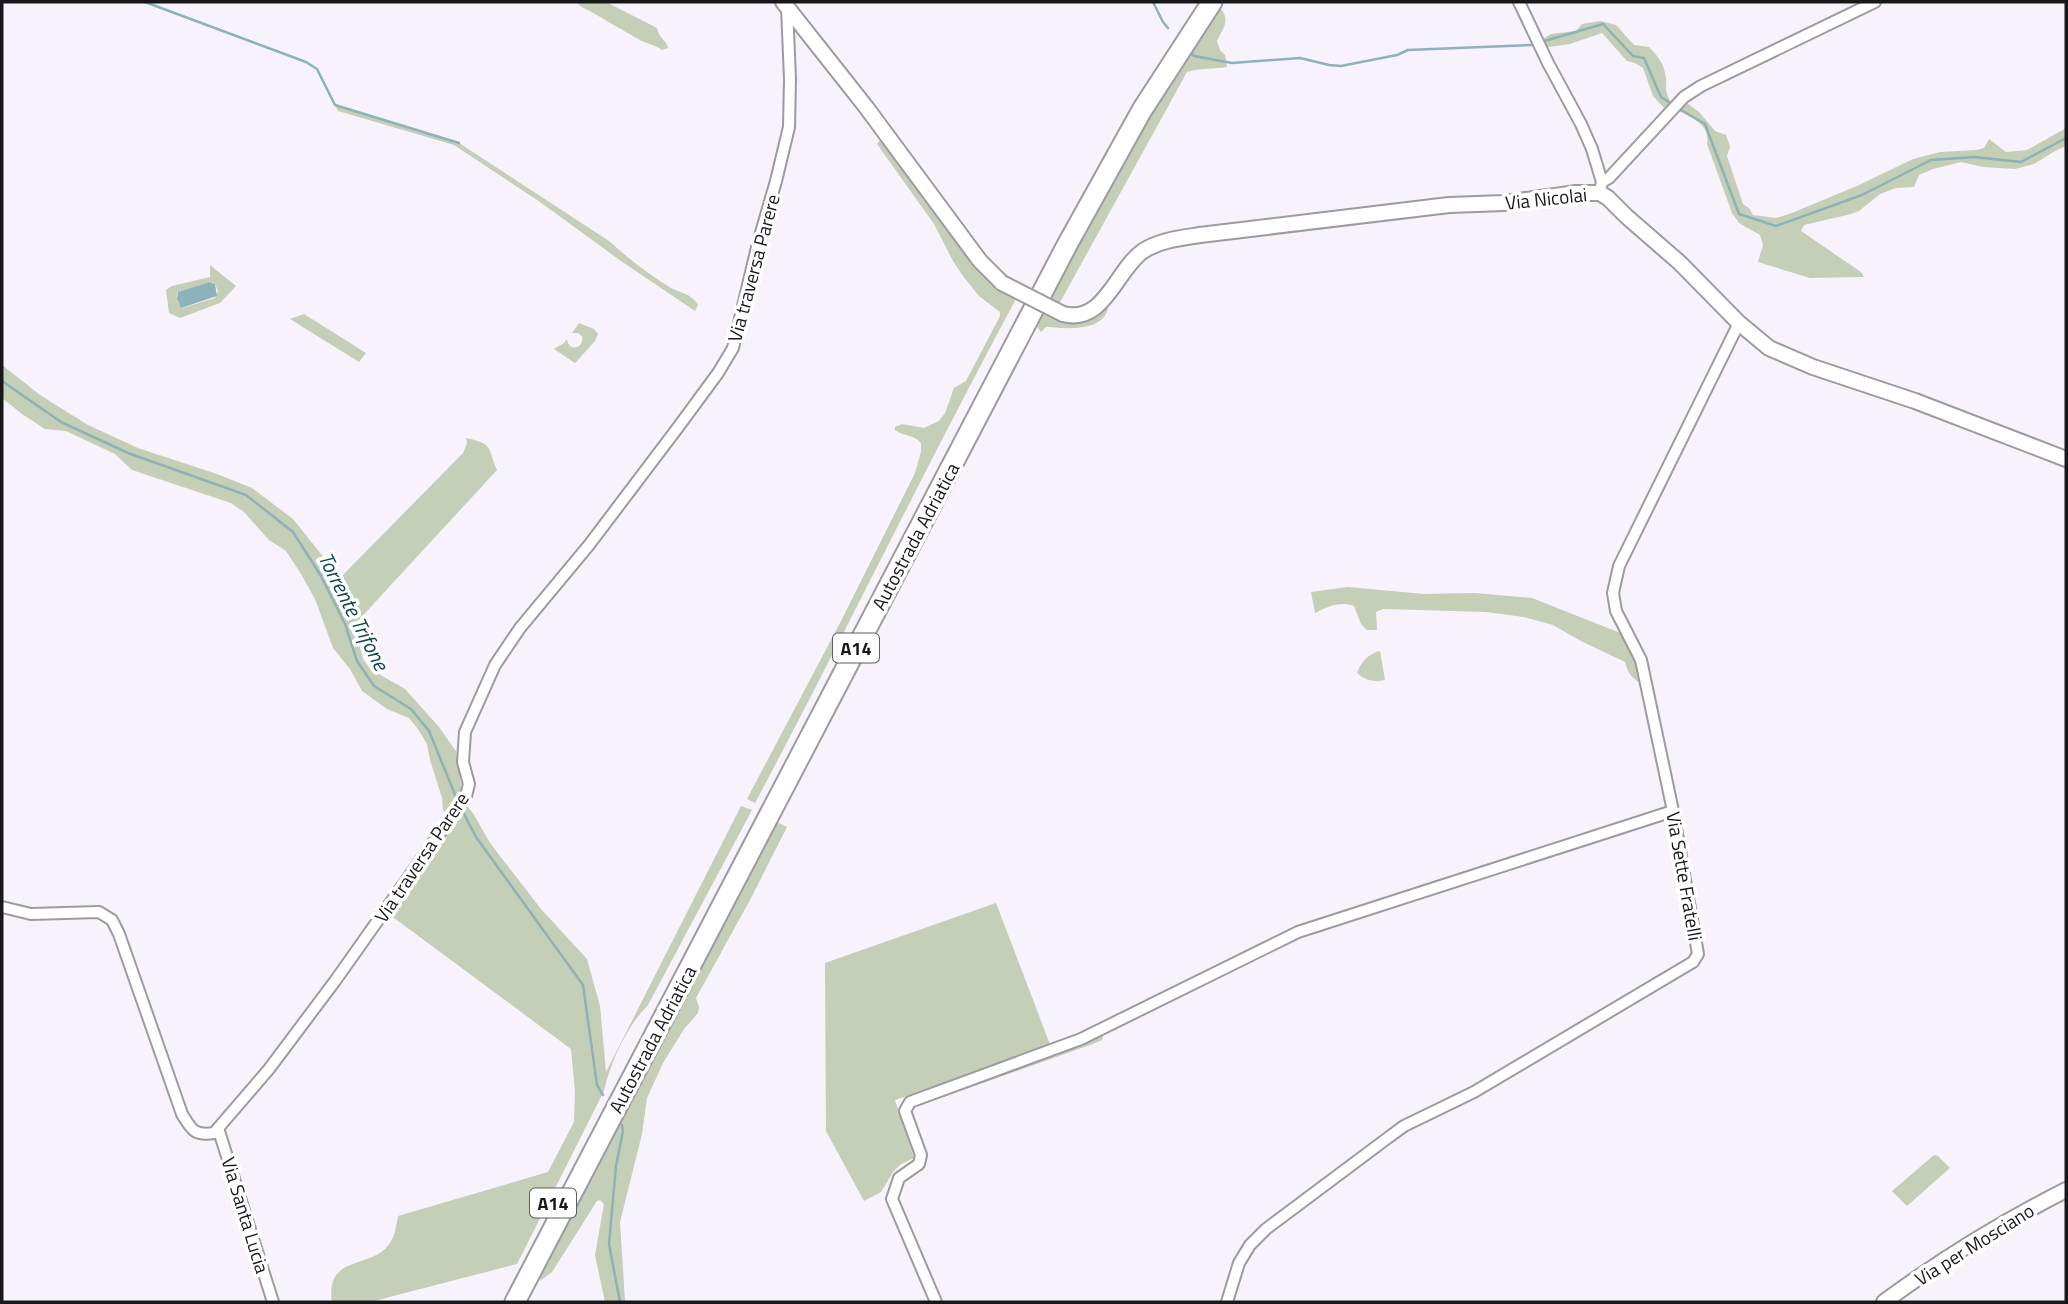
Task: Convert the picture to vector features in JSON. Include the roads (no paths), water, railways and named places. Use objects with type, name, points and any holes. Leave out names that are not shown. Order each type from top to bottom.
[{"type":"highway","name":"Autostrada Adriatica","points":[[502,1302],[1054,245],[1131,107],[1198,2]]},
{"type":"highway","name":"Autostrada Adriatica","points":[[515,1302],[1067,245],[1142,110],[1212,2]]},
{"type":"street","points":[[1519,2],[1581,124],[1592,149],[1601,187]]},
{"type":"street","name":"Via Nicolai","points":[[1063,314],[1080,315],[1095,309],[1138,256],[1150,247],[1169,240],[1411,209],[1504,203],[1601,187],[1684,97],[1875,2]]},
{"type":"street","name":"Via traversa Parere","points":[[785,4],[872,115],[980,261],[1002,283],[1063,314]]},
{"type":"street","name":"Via traversa Parere","points":[[218,1128],[277,1059],[466,796],[469,784],[463,762],[466,732],[495,665],[507,645],[589,545],[718,373],[733,348],[789,127],[790,79],[785,4]]},
{"type":"street","name":"Via Nicolai","points":[[1601,187],[1626,216],[1680,263],[1757,340],[1783,356],[1915,401],[2066,459]]},
{"type":"street","name":"Via Sette Fratelli","points":[[1227,1302],[1240,1263],[1250,1245],[1266,1229],[1404,1126],[1474,1092],[1693,962],[1698,954],[1674,811],[1641,660],[1616,611],[1613,593],[1619,566],[1739,323]]},
{"type":"street","points":[[936,1302],[892,1199],[899,1178],[919,1164],[921,1155],[905,1111],[910,1102],[1081,1039],[1298,932],[1674,811]]},
{"type":"street","points":[[2,907],[31,914],[99,912],[112,920],[182,1114],[192,1130],[202,1135],[215,1133],[218,1128]]},
{"type":"street","name":"Via Santa Lucia","points":[[218,1128],[273,1302]]},
{"type":"street","name":"Via per Mosciano","points":[[1884,1302],[1915,1279],[1987,1234],[2066,1190]]},
{"type":"water","points":[[210,282],[215,284],[217,296],[181,308],[177,299],[178,292]]},
{"type":"waterway","points":[[145,2],[306,62],[317,69],[335,105],[459,143]]},
{"type":"waterway","points":[[1153,2],[1168,28]]},
{"type":"waterway","points":[[1541,42],[1603,24],[1633,56],[1644,58],[1661,97],[1672,104]]},
{"type":"waterway","points":[[1190,52],[1194,56],[1232,63],[1300,58],[1341,66],[1397,55],[1408,50],[1531,45]]},
{"type":"waterway","points":[[1678,108],[1705,124],[1739,214],[1776,226],[1862,195],[1931,160],[1974,157],[2021,162],[2066,138]]},
{"type":"waterway","name":"Torrente Trifone","points":[[2,381],[61,422],[128,453],[246,495],[293,532],[321,576],[345,624],[357,661],[374,686],[411,709],[429,731],[456,797]]},
{"type":"waterway","name":"Torrente Trifone","points":[[463,812],[476,837],[583,985],[597,1085],[603,1095]]},
{"type":"waterway","name":"Torrente Trifone","points":[[620,1302],[609,1244],[622,1125]]}]
